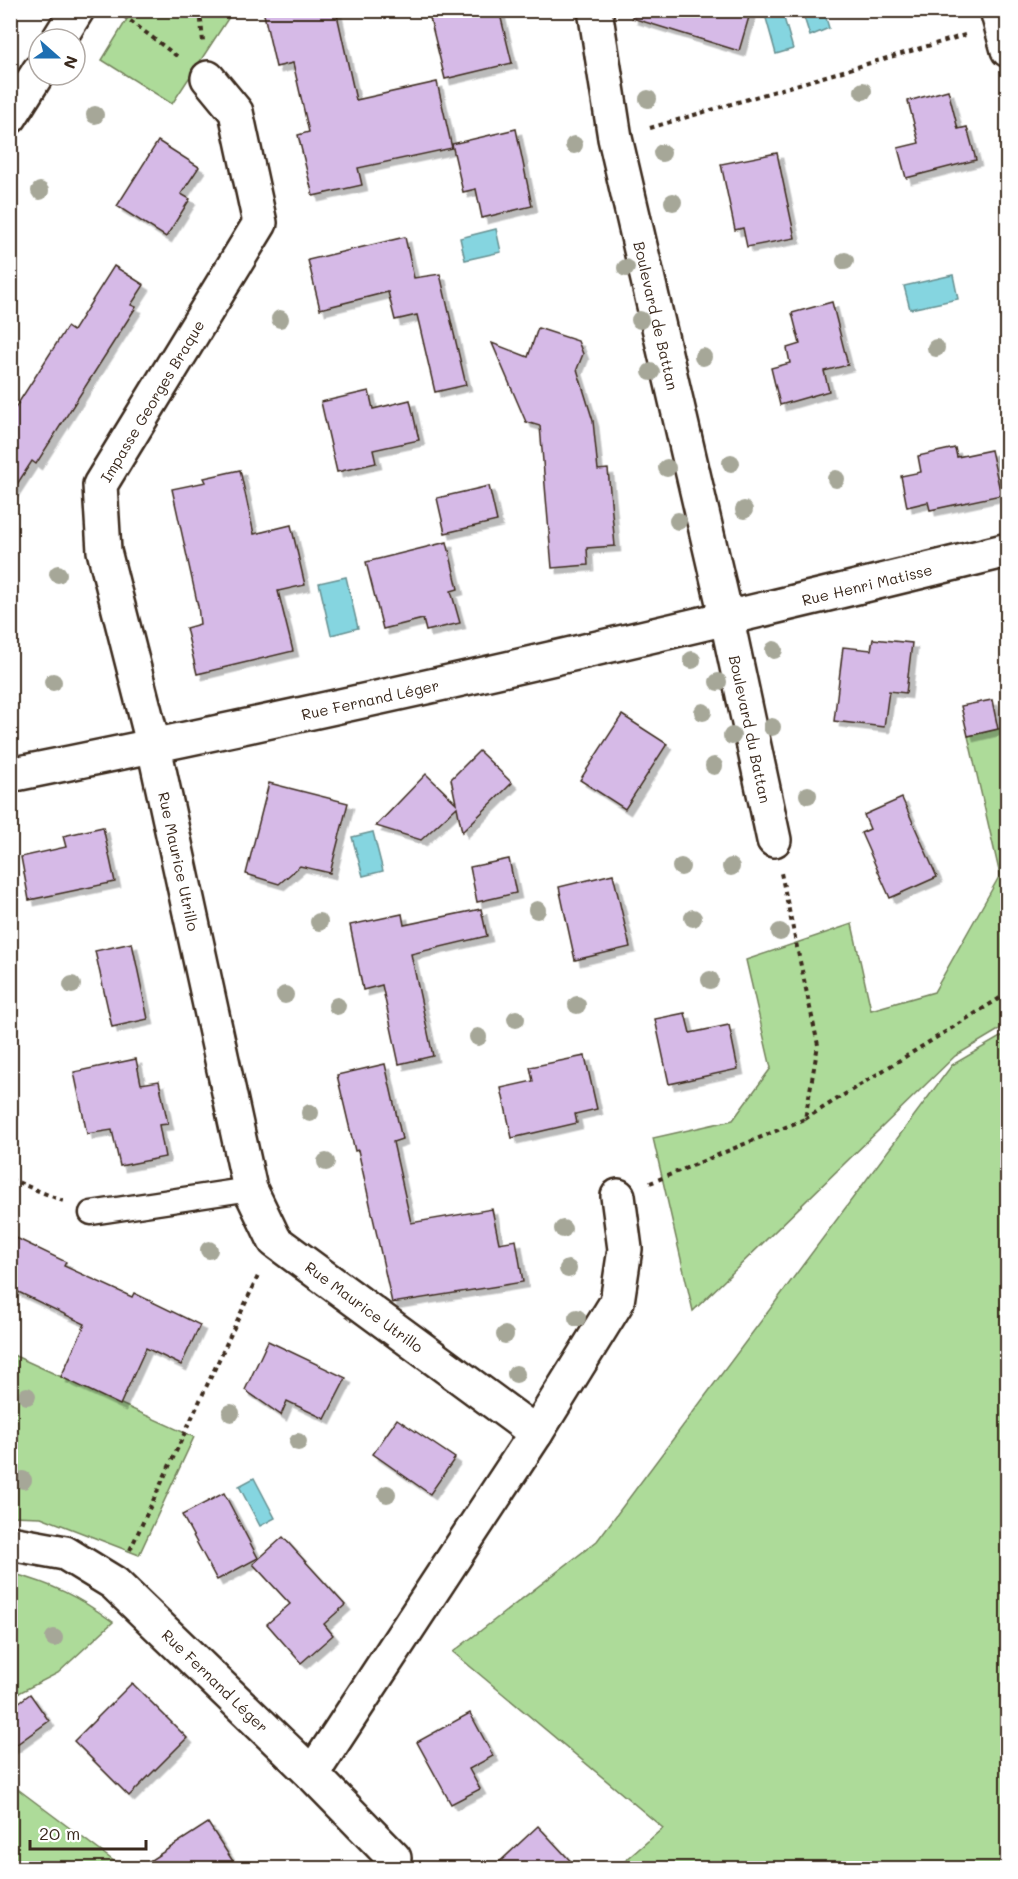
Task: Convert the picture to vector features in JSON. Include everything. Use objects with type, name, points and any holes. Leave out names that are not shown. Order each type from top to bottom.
[{"type":"street","points":[[66,27],[77,10]]},
{"type":"street","name":"Boulevard de Battan","points":[[595,10],[615,138],[727,620]]},
{"type":"street","name":"Impasse Georges Braque","points":[[154,747],[104,551],[100,484],[260,223],[236,112],[208,78]]},
{"type":"street","points":[[10,117],[29,87]]},
{"type":"street","name":"Rue Henri Matisse","points":[[727,620],[1008,550]]},
{"type":"street","name":"Rue Fernand Léger","points":[[10,775],[154,747],[727,620]]},
{"type":"street","name":"Boulevard du Battan","points":[[727,620],[774,840]]},
{"type":"street","name":"Rue Maurice Utrillo","points":[[154,747],[250,1189],[275,1241],[536,1433]]},
{"type":"street","points":[[312,1774],[536,1433],[617,1302],[625,1249],[618,1196]]},
{"type":"street","name":"Rue Fernand Léger","points":[[10,1543],[65,1553],[114,1583],[312,1774],[394,1858]]},
{"type":"lane","points":[[91,1214],[250,1189]]},
{"type":"path","points":[[116,10],[208,78]]},
{"type":"path","points":[[615,138],[1002,28]]},
{"type":"path","points":[[774,840],[818,1045],[805,1119]]},
{"type":"path","points":[[618,1196],[805,1119],[1008,993]]},
{"type":"path","points":[[10,1179],[91,1214]]},
{"type":"path","points":[[114,1583],[275,1241]]},
{"type":"green space","points":[[132,11],[233,11],[172,104],[102,60]]},
{"type":"green space","points":[[1007,727],[1007,1025],[955,1056],[693,1311],[653,1138],[733,1120],[771,1068],[746,960],[852,924],[871,1010],[934,992],[1000,875],[968,736]]},
{"type":"green space","points":[[1007,1033],[1007,1858],[1004,1858],[997,1868],[617,1868],[663,1828],[453,1652],[597,1541],[952,1065]]},
{"type":"green space","points":[[11,1354],[194,1437],[139,1555],[41,1517],[11,1516]]},
{"type":"green space","points":[[11,1573],[64,1592],[113,1622],[58,1673],[11,1697]]},
{"type":"green space","points":[[11,1784],[123,1868],[11,1868]]},
{"type":"water","points":[[764,11],[782,11],[793,49],[776,54]]},
{"type":"water","points":[[802,11],[824,11],[829,28],[810,36]]},
{"type":"water","points":[[496,229],[501,252],[465,260],[460,238]]},
{"type":"water","points":[[953,275],[958,299],[910,309],[904,286]]},
{"type":"water","points":[[346,577],[358,628],[331,635],[319,583]]},
{"type":"water","points":[[373,832],[383,871],[363,876],[352,837]]},
{"type":"water","points":[[254,1478],[275,1518],[260,1526],[239,1486]]},
{"type":"building","points":[[263,10],[336,10],[356,100],[437,82],[452,148],[358,168],[362,185],[313,196],[298,135],[309,132],[293,63],[276,67]]},
{"type":"building","points":[[428,10],[499,10],[512,63],[445,79]]},
{"type":"building","points":[[633,10],[751,10],[739,51],[632,18]]},
{"type":"building","points":[[948,90],[958,129],[967,127],[976,160],[906,178],[898,148],[919,143],[908,101]]},
{"type":"building","points":[[516,129],[532,206],[482,218],[476,189],[463,192],[452,144]]},
{"type":"building","points":[[158,141],[199,167],[181,194],[190,199],[166,237],[117,206]]},
{"type":"building","points":[[777,153],[795,238],[747,247],[743,228],[735,230],[721,164]]},
{"type":"building","points":[[405,237],[414,278],[440,274],[466,385],[435,392],[417,315],[395,320],[388,292],[320,309],[308,260]]},
{"type":"building","points":[[114,266],[144,285],[131,305],[136,307],[36,464],[32,461],[10,495],[10,416],[67,327],[73,331]]},
{"type":"building","points":[[832,302],[848,365],[824,371],[829,391],[780,405],[771,368],[790,363],[787,348],[800,344],[792,313]]},
{"type":"building","points":[[538,328],[578,341],[583,354],[577,369],[593,421],[598,470],[608,469],[615,546],[587,548],[588,565],[552,568],[540,426],[526,422],[492,343],[528,357]]},
{"type":"building","points":[[369,391],[373,409],[410,400],[419,440],[373,450],[376,463],[337,472],[321,402]]},
{"type":"building","points":[[955,448],[957,457],[991,450],[1001,495],[930,510],[928,502],[907,507],[901,476],[921,472],[918,456]]},
{"type":"building","points":[[240,470],[254,534],[291,525],[305,585],[278,591],[293,651],[197,674],[186,628],[200,624],[198,606],[172,489],[206,482],[204,478]]},
{"type":"building","points":[[489,486],[497,521],[445,533],[437,498]]},
{"type":"building","points":[[447,542],[458,589],[451,591],[460,623],[426,631],[423,619],[383,629],[366,562]]},
{"type":"building","points":[[873,639],[912,643],[906,693],[889,691],[884,727],[834,721],[843,647],[871,650]]},
{"type":"building","points":[[992,700],[998,729],[968,736],[961,706]]},
{"type":"building","points":[[622,715],[667,744],[625,809],[580,780]]},
{"type":"building","points":[[479,751],[512,783],[462,832],[457,807],[421,840],[376,826],[426,774],[456,803],[451,779]]},
{"type":"building","points":[[269,783],[348,803],[330,873],[300,866],[279,884],[246,874]]},
{"type":"building","points":[[902,798],[937,877],[890,898],[861,833],[870,829],[864,815]]},
{"type":"building","points":[[103,827],[115,882],[29,900],[21,857],[66,847],[63,836]]},
{"type":"building","points":[[509,859],[516,893],[477,902],[470,867]]},
{"type":"building","points":[[613,874],[630,947],[575,960],[559,887]]},
{"type":"building","points":[[481,909],[487,936],[411,954],[433,1056],[399,1064],[382,985],[363,990],[350,925],[402,914],[404,925]]},
{"type":"building","points":[[132,943],[148,1019],[112,1027],[95,951]]},
{"type":"building","points":[[685,1013],[690,1033],[729,1025],[738,1069],[669,1084],[655,1019]]},
{"type":"building","points":[[585,1056],[597,1109],[575,1114],[577,1123],[512,1138],[501,1088],[533,1081],[530,1067]]},
{"type":"building","points":[[136,1059],[141,1084],[159,1081],[168,1124],[159,1125],[165,1157],[120,1166],[112,1130],[87,1134],[74,1072]]},
{"type":"building","points":[[385,1064],[402,1139],[393,1142],[411,1223],[492,1209],[499,1243],[516,1240],[523,1282],[392,1303],[358,1150],[355,1151],[337,1075]]},
{"type":"building","points":[[10,1235],[66,1262],[64,1266],[132,1297],[134,1293],[200,1325],[181,1365],[146,1348],[120,1405],[61,1377],[85,1324],[10,1288]]},
{"type":"building","points":[[268,1341],[346,1378],[325,1419],[287,1401],[281,1415],[245,1390]]},
{"type":"building","points":[[397,1419],[455,1458],[430,1494],[373,1454]]},
{"type":"building","points":[[224,1493],[258,1558],[217,1580],[182,1515]]},
{"type":"building","points":[[283,1537],[345,1605],[324,1624],[333,1635],[301,1663],[267,1624],[290,1604],[253,1564]]},
{"type":"building","points":[[132,1683],[187,1738],[129,1796],[74,1741]]},
{"type":"building","points":[[30,1694],[49,1721],[10,1749],[10,1709]]},
{"type":"building","points":[[470,1713],[493,1756],[469,1769],[480,1789],[451,1804],[417,1742]]},
{"type":"building","points":[[208,1823],[238,1869],[137,1869]]},
{"type":"building","points":[[538,1826],[578,1869],[492,1869]]}]
